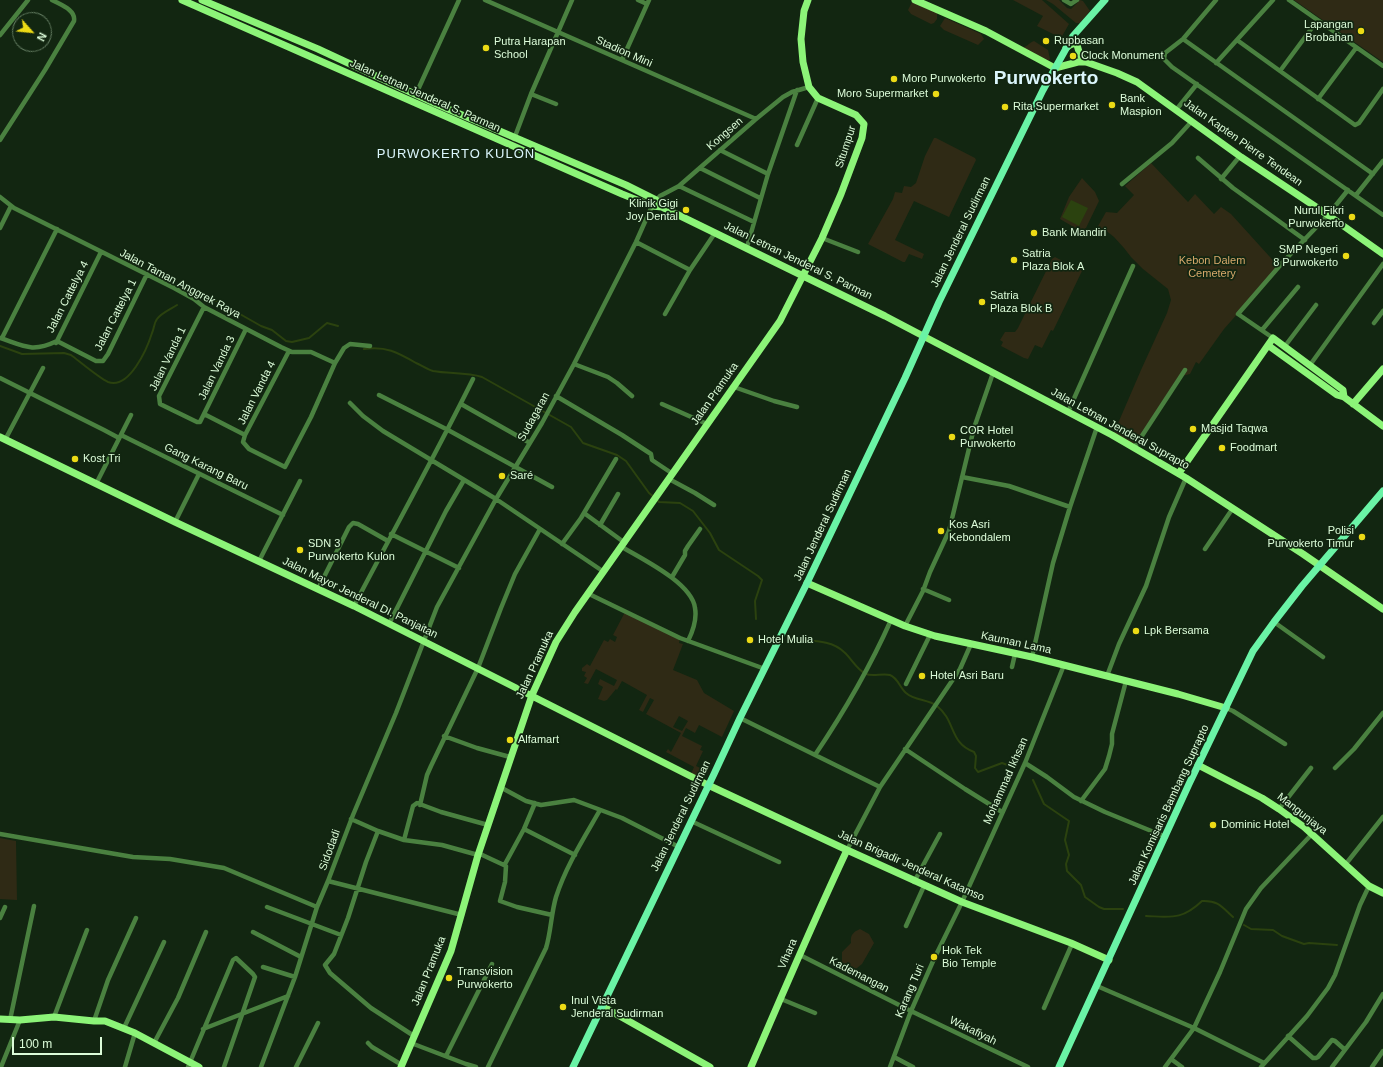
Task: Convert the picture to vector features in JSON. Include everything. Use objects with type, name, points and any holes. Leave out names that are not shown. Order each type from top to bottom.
[{"type":"main road","name":"Jalan Jenderal Sudirman","points":[[573,1067],[740,718],[807,583],[923,337],[1055,68],[1073,36],[1105,0]]},
{"type":"main road","name":"Jalan Komisaris Bambang Suprapto","points":[[1060,1067],[1198,765],[1253,651],[1319,565],[1383,491]]},
{"type":"street","points":[[0,35],[28,0]]},
{"type":"street","points":[[0,140],[72,25],[75,17],[69,10],[52,0]]},
{"type":"street","name":"Jalan Letnan Jenderal S. Parman","points":[[182,0],[587,179],[654,203]]},
{"type":"street","name":"Jalan Letnan Jenderal S. Parman","points":[[202,0],[418,91],[514,137],[626,185],[654,203],[747,247],[885,316],[923,337]]},
{"type":"street","points":[[418,91],[458,0]]},
{"type":"street","name":"Stadion Mini","points":[[485,0],[756,119]]},
{"type":"street","points":[[511,146],[530,94],[572,0]]},
{"type":"street","points":[[622,60],[648,2],[638,0]]},
{"type":"street","name":"Situmpur","points":[[804,276],[841,194],[864,128],[864,124],[856,115],[818,98],[809,87],[803,62],[801,39],[804,11],[808,0]]},
{"type":"street","points":[[916,0],[986,31],[1055,68],[1074,63],[1086,62]]},
{"type":"street","points":[[1064,0],[1071,4],[1077,0]]},
{"type":"street","points":[[1216,0],[1183,39],[1168,49],[1165,53],[1164,60],[1383,215]]},
{"type":"street","points":[[1216,63],[1273,0]]},
{"type":"street","points":[[1289,0],[1383,66]]},
{"type":"street","points":[[233,22],[237,14]]},
{"type":"street","points":[[1280,72],[1317,21]]},
{"type":"street","points":[[1183,39],[1373,174]]},
{"type":"street","points":[[1237,40],[1355,125],[1359,122],[1383,89]]},
{"type":"street","points":[[1066,48],[1070,45],[1077,45],[1080,55],[1086,62]]},
{"type":"street","points":[[1318,99],[1356,48]]},
{"type":"street","name":"Jalan Kapten Pierre Tendean","points":[[1086,62],[1137,82],[1240,156],[1383,254]]},
{"type":"street","points":[[1176,110],[1197,84]]},
{"type":"street","name":"Kongsen","points":[[654,203],[660,196],[679,186],[783,97],[797,90],[809,87]]},
{"type":"street","points":[[747,247],[760,198],[797,90]]},
{"type":"street","points":[[530,94],[556,104]]},
{"type":"street","points":[[797,145],[818,98]]},
{"type":"street","points":[[1122,184],[1172,143],[1192,121]]},
{"type":"street","points":[[720,150],[768,174]]},
{"type":"street","points":[[1221,179],[1240,156]]},
{"type":"street","points":[[1198,158],[1221,179],[1305,240]]},
{"type":"street","points":[[1356,195],[1383,161]]},
{"type":"street","points":[[700,168],[760,198]]},
{"type":"street","points":[[587,179],[591,170]]},
{"type":"street","points":[[679,186],[754,222]]},
{"type":"street","points":[[1344,397],[1343,390],[1274,338],[1238,314],[1283,262],[1328,215],[1348,190]]},
{"type":"street","name":"Jalan Taman Anggrek Raya","points":[[0,197],[11,206],[147,274],[246,329],[289,350],[311,352],[335,363]]},
{"type":"street","name":"Sudagaran","points":[[423,641],[458,568],[496,499],[542,423],[574,364],[609,292],[636,242],[654,203]]},
{"type":"street","points":[[0,228],[11,206]]},
{"type":"street","points":[[1,338],[57,229]]},
{"type":"street","points":[[665,314],[690,270],[715,233]]},
{"type":"street","points":[[822,238],[858,252]]},
{"type":"street","points":[[636,242],[690,270]]},
{"type":"street","name":"Jalan Cattelya 4","points":[[1,338],[30,348],[56,343],[101,252]]},
{"type":"street","points":[[1310,365],[1383,264]]},
{"type":"street","points":[[1068,412],[1133,266]]},
{"type":"street","name":"Jalan Cattelya 1","points":[[56,343],[96,361],[103,361],[108,354],[147,274]]},
{"type":"street","name":"Jalan Pramuka","points":[[401,1066],[451,951],[478,854],[510,757],[532,695],[556,642],[648,508],[780,321],[804,276]]},
{"type":"street","points":[[1262,330],[1298,287]]},
{"type":"street","points":[[1285,346],[1316,305]]},
{"type":"street","name":"Jalan Vanda 1","points":[[197,422],[160,404],[159,399],[204,307]]},
{"type":"street","points":[[1374,323],[1383,311]]},
{"type":"street","name":"Jalan Vanda 3","points":[[197,422],[200,422],[246,329]]},
{"type":"street","name":"Jalan Letnan Jenderal Suprapto","points":[[923,337],[1097,427],[1186,478],[1319,565],[1383,609]]},
{"type":"street","points":[[1179,474],[1274,338]]},
{"type":"street","points":[[335,363],[346,345],[370,346]]},
{"type":"street","points":[[1269,346],[1337,395],[1344,397],[1383,426]]},
{"type":"street","name":"Jalan Vanda 4","points":[[289,350],[245,435],[243,442],[246,447],[285,467],[311,417],[335,363]]},
{"type":"street","points":[[574,364],[617,382],[632,396]]},
{"type":"street","points":[[2,438],[30,393],[43,368]]},
{"type":"street","points":[[1353,404],[1383,369]]},
{"type":"street","points":[[1134,448],[1186,370]]},
{"type":"street","points":[[905,626],[949,531],[974,428],[993,372]]},
{"type":"street","points":[[0,378],[120,437]]},
{"type":"street","points":[[354,606],[431,459],[448,430],[473,379]]},
{"type":"street","points":[[734,388],[798,407]]},
{"type":"street","points":[[379,395],[448,430],[552,487]]},
{"type":"street","points":[[556,396],[651,454],[652,460],[671,476],[714,505]]},
{"type":"street","points":[[350,403],[363,416],[383,431],[496,499],[604,572]]},
{"type":"street","points":[[461,404],[530,443]]},
{"type":"street","points":[[662,404],[708,424]]},
{"type":"street","name":"Jalan Vanda 3","points":[[204,414],[245,435]]},
{"type":"street","points":[[96,484],[131,415]]},
{"type":"street","points":[[1032,657],[1053,563],[1097,427]]},
{"type":"street","name":"Gang Karang Baru","points":[[120,437],[200,474],[282,515]]},
{"type":"street","name":"Jalan Mayor Jenderal DI. Panjaitan","points":[[2,438],[175,522],[354,606],[708,785]]},
{"type":"street","points":[[562,544],[584,513],[616,459]]},
{"type":"street","points":[[175,522],[200,474]]},
{"type":"street","points":[[962,477],[1010,486],[1070,507]]},
{"type":"street","points":[[1107,676],[1119,644],[1146,586],[1169,517],[1186,478]]},
{"type":"street","points":[[389,624],[464,480]]},
{"type":"street","points":[[259,561],[300,481]]},
{"type":"street","points":[[600,524],[618,494]]},
{"type":"street","points":[[1205,549],[1232,508]]},
{"type":"street","points":[[584,513],[600,524],[624,545],[672,577],[690,595],[695,606],[695,618],[688,641]]},
{"type":"street","points":[[318,589],[349,527],[353,523],[358,524],[388,540]]},
{"type":"street","points":[[420,804],[427,775],[444,736],[478,668],[515,574],[540,529]]},
{"type":"street","points":[[672,577],[685,555],[685,550],[700,529]]},
{"type":"street","points":[[391,534],[458,568]]},
{"type":"street","name":"Kauman Lama","points":[[807,583],[905,626],[930,635],[1032,657],[1178,694],[1226,708]]},
{"type":"street","points":[[923,589],[949,600]]},
{"type":"street","points":[[589,594],[688,641],[765,669]]},
{"type":"street","points":[[815,755],[848,703],[882,640],[891,620]]},
{"type":"street","points":[[1274,622],[1322,657]]},
{"type":"street","points":[[906,684],[930,635]]},
{"type":"street","name":"Sidodadi","points":[[261,1067],[295,977],[317,908],[423,641]]},
{"type":"street","points":[[847,850],[880,787],[960,669],[971,644]]},
{"type":"street","points":[[1012,666],[1015,654]]},
{"type":"street","name":"Mohammad Ikhsan","points":[[962,902],[1025,763],[1064,665]]},
{"type":"street","points":[[1081,801],[1105,769],[1112,744],[1112,734],[1126,681]]},
{"type":"street","points":[[1226,708],[1286,744]]},
{"type":"street","points":[[1335,768],[1354,749],[1383,713]]},
{"type":"street","points":[[740,718],[880,787]]},
{"type":"street","points":[[444,736],[477,748],[510,757]]},
{"type":"street","points":[[905,749],[1002,812]]},
{"type":"street","points":[[1025,763],[1081,801],[1166,837]]},
{"type":"street","name":"Mangunjaya","points":[[1198,765],[1262,798],[1279,809],[1312,834],[1369,886],[1383,893]]},
{"type":"street","points":[[1279,809],[1311,768]]},
{"type":"street","name":"Jalan Brigadir Jenderal Katamso","points":[[708,785],[914,882],[1109,960]]},
{"type":"street","points":[[500,787],[526,801],[541,805],[574,800],[622,818],[679,847]]},
{"type":"street","points":[[535,803],[524,829],[505,864],[507,871],[506,879],[500,901],[517,907],[552,915]]},
{"type":"street","points":[[404,840],[413,806],[415,804],[420,804],[441,812],[488,825]]},
{"type":"street","points":[[488,1067],[546,948],[552,915],[562,880],[600,810]]},
{"type":"street","points":[[1346,865],[1383,817]]},
{"type":"street","points":[[351,820],[404,840],[442,845],[478,854],[505,864]]},
{"type":"street","points":[[691,822],[779,862]]},
{"type":"street","points":[[524,829],[575,855]]},
{"type":"street","points":[[378,831],[366,862],[348,918],[334,954],[326,963],[325,968],[371,1008],[412,1039],[446,1056],[476,1067]]},
{"type":"street","points":[[0,834],[110,853],[170,859],[224,868],[317,908]]},
{"type":"street","points":[[914,882],[940,834]]},
{"type":"street","points":[[1165,1067],[1194,1028],[1220,972],[1246,908],[1261,888],[1312,834]]},
{"type":"street","name":"Vihara","points":[[751,1067],[815,917],[847,850]]},
{"type":"street","points":[[328,882],[462,915]]},
{"type":"street","points":[[906,926],[924,886]]},
{"type":"street","points":[[1097,986],[1194,1028],[1262,1065],[1307,1016],[1328,988],[1335,975],[1360,905],[1369,886]]},
{"type":"street","name":"Karang Turi","points":[[890,1067],[911,1011],[934,959],[962,902]]},
{"type":"street","points":[[0,918],[5,906]]},
{"type":"street","points":[[10,1020],[34,906]]},
{"type":"street","points":[[267,907],[341,935]]},
{"type":"street","points":[[94,1021],[108,980],[136,918]]},
{"type":"street","points":[[54,1017],[87,930]]},
{"type":"street","points":[[154,1043],[178,998],[206,932]]},
{"type":"street","points":[[253,932],[301,957]]},
{"type":"street","points":[[124,1028],[164,942]]},
{"type":"street","points":[[1044,1008],[1072,944]]},
{"type":"street","name":"Kademangan","points":[[800,955],[911,1011]]},
{"type":"street","points":[[189,1065],[233,960],[236,958],[255,977],[224,1067]]},
{"type":"street","points":[[446,1056],[492,964]]},
{"type":"street","points":[[263,967],[295,977]]},
{"type":"street","points":[[1335,1066],[1344,1049],[1366,1022],[1383,994]]},
{"type":"street","points":[[203,1029],[288,996]]},
{"type":"street","points":[[780,999],[815,1012]]},
{"type":"street","points":[[602,1006],[710,1067]]},
{"type":"street","name":"Wakafiyah","points":[[911,1011],[1028,1067]]},
{"type":"street","points":[[0,1019],[20,1020],[54,1017],[105,1021],[135,1033],[189,1065],[199,1067]]},
{"type":"street","points":[[1,1067],[20,1020]]},
{"type":"street","points":[[296,1067],[318,1022]]},
{"type":"street","points":[[125,1067],[135,1033]]},
{"type":"street","points":[[1288,1036],[1313,1058],[1318,1057],[1332,1040],[1344,1049]]},
{"type":"street","points":[[368,1043],[401,1066]]},
{"type":"street","points":[[1372,1067],[1383,1051]]},
{"type":"street","points":[[894,1057],[913,1067]]},
{"type":"street","points":[[1171,1059],[1182,1067]]},
{"type":"green space","points":[[1013,0],[1042,0],[1069,24],[1061,38],[1037,26],[1043,16]]},
{"type":"green space","points":[[1046,0],[1059,0],[1067,8],[1071,9],[1080,0],[1083,1],[1090,11],[1080,23],[1076,23]]},
{"type":"green space","name":"Lapangan Brobahan","points":[[1294,0],[1383,0],[1383,62]]},
{"type":"green space","points":[[912,2],[937,13],[937,19],[934,23],[931,24],[911,14],[908,10]]},
{"type":"green space","points":[[945,18],[981,34],[984,39],[978,45],[944,30],[940,26]]},
{"type":"green space","points":[[1034,41],[1048,50],[1050,59],[1047,62],[1020,50]]},
{"type":"green space","points":[[934,138],[975,158],[976,160],[949,217],[914,201],[895,240],[924,254],[922,259],[909,254],[905,262],[903,262],[868,244],[893,199],[895,192],[902,193],[904,186],[911,187],[916,183],[925,156]]},
{"type":"green space","name":"Kebon Dalem Cemetery","points":[[1151,163],[1188,202],[1195,194],[1214,214],[1221,207],[1231,214],[1279,267],[1224,329],[1199,364],[1196,362],[1190,374],[1178,377],[1134,448],[1113,435],[1167,313],[1171,300],[1168,289],[1143,269],[1114,237],[1104,229],[1102,231],[1097,228],[1106,212],[1117,213],[1134,195],[1125,186]]},
{"type":"green space","points":[[1082,178],[1095,192],[1099,201],[1086,228],[1083,230],[1077,229],[1060,219],[1069,197]]},
{"type":"green space","points":[[1055,257],[1082,271],[1053,331],[1051,330],[1042,348],[1035,345],[1028,359],[1024,358],[1001,346],[1003,342],[1000,340],[1005,332],[1015,332],[1018,328],[1052,259]]},
{"type":"green space","points":[[625,612],[680,638],[679,643],[683,644],[673,670],[697,680],[704,693],[734,711],[722,737],[699,725],[695,733],[686,728],[682,736],[702,746],[700,750],[703,751],[696,766],[707,771],[706,773],[698,776],[691,774],[694,767],[666,752],[668,749],[671,752],[681,733],[646,714],[654,700],[650,698],[643,712],[639,710],[647,695],[622,681],[617,690],[616,689],[607,700],[604,701],[598,699],[603,687],[598,684],[600,679],[614,686],[617,680],[596,669],[588,684],[584,683],[587,678],[584,676],[586,672],[582,671],[582,668],[587,664],[590,666],[604,640],[608,642],[610,639],[615,642],[617,637],[613,635]],"holes":[[[679,716],[688,721],[682,731],[673,727]]]},
{"type":"green space","points":[[0,838],[16,841],[17,900],[0,899]]},
{"type":"green space","points":[[860,929],[869,934],[874,943],[862,964],[852,972],[842,967],[842,952],[851,943],[852,934]]},
{"type":"shaded area","points":[[1071,200],[1088,208],[1079,226],[1062,217]]},
{"type":"waterway","points":[[210,300],[217,301],[261,326],[272,330],[286,341],[292,342],[309,338],[327,323],[338,326]]},
{"type":"waterway","points":[[0,346],[22,354],[64,353],[71,355],[104,380],[116,383],[123,380],[136,366],[146,349],[157,319],[177,305]]},
{"type":"waterway","points":[[364,349],[385,349],[433,371],[470,374],[482,377],[571,427],[583,443],[617,455],[626,461],[649,493],[654,497]]},
{"type":"waterway","points":[[657,500],[659,502],[680,503],[693,511],[710,533],[719,550],[762,580],[755,601],[756,619]]},
{"type":"waterway","points":[[801,640],[824,642],[840,648],[859,669],[866,674],[884,674],[893,676],[904,691],[910,696],[930,702],[937,706],[947,718],[960,743],[974,752],[976,756],[975,768],[978,772],[1002,763],[1013,767]]},
{"type":"waterway","points":[[1033,780],[1044,804],[1069,821],[1065,840],[1069,855],[1066,864],[1067,871],[1081,885],[1085,897],[1104,909],[1123,909]]},
{"type":"waterway","points":[[1146,916],[1176,916],[1188,912],[1202,901],[1207,901],[1216,903],[1223,907],[1233,917]]},
{"type":"waterway","points":[[1244,925],[1251,929],[1273,930],[1282,936],[1304,944],[1337,945]]},
{"type":"place","name":"Lapangan Brobahan","points":[[1361,31]]},
{"type":"place","name":"Rupbasan","points":[[1046,41]]},
{"type":"place","name":"Putra Harapan School","points":[[486,48]]},
{"type":"place","name":"Clock Monument","points":[[1073,56]]},
{"type":"place","name":"Moro Purwokerto","points":[[894,79]]},
{"type":"place","name":"Moro Supermarket","points":[[936,94]]},
{"type":"place","name":"Bank Maspion","points":[[1112,105]]},
{"type":"place","name":"Rita Supermarket","points":[[1005,107]]},
{"type":"place","name":"Klinik Gigi Joy Dental","points":[[686,210]]},
{"type":"place","name":"Nurul Fikri Purwokerto","points":[[1352,217]]},
{"type":"place","name":"Bank Mandiri","points":[[1034,233]]},
{"type":"place","name":"SMP Negeri 8 Purwokerto","points":[[1346,256]]},
{"type":"place","name":"Satria Plaza Blok A","points":[[1014,260]]},
{"type":"place","name":"Satria Plaza Blok B","points":[[982,302]]},
{"type":"place","name":"Masjid Taqwa","points":[[1193,429]]},
{"type":"place","name":"COR Hotel Purwokerto","points":[[952,437]]},
{"type":"place","name":"Foodmart","points":[[1222,448]]},
{"type":"place","name":"Kost Tri","points":[[75,459]]},
{"type":"place","name":"Saré","points":[[502,476]]},
{"type":"place","name":"Kos Asri Kebondalem","points":[[941,531]]},
{"type":"place","name":"Polisi Purwokerto Timur","points":[[1362,537]]},
{"type":"place","name":"SDN 3 Purwokerto Kulon","points":[[300,550]]},
{"type":"place","name":"Lpk Bersama","points":[[1136,631]]},
{"type":"place","name":"Hotel Mulia","points":[[750,640]]},
{"type":"place","name":"Hotel Asri Baru","points":[[922,676]]},
{"type":"place","name":"Alfamart","points":[[510,740]]},
{"type":"place","name":"Dominic Hotel","points":[[1213,825]]},
{"type":"place","name":"Hok Tek Bio Temple","points":[[934,957]]},
{"type":"place","name":"Transvision Purwokerto","points":[[449,978]]},
{"type":"place","name":"Inul Vista Jenderal Sudirman","points":[[563,1007]]},
{"type":"district","name":"Purwokerto","points":[[1046,79]]},
{"type":"district","name":"PURWOKERTO KULON","points":[[456,154]]}]
